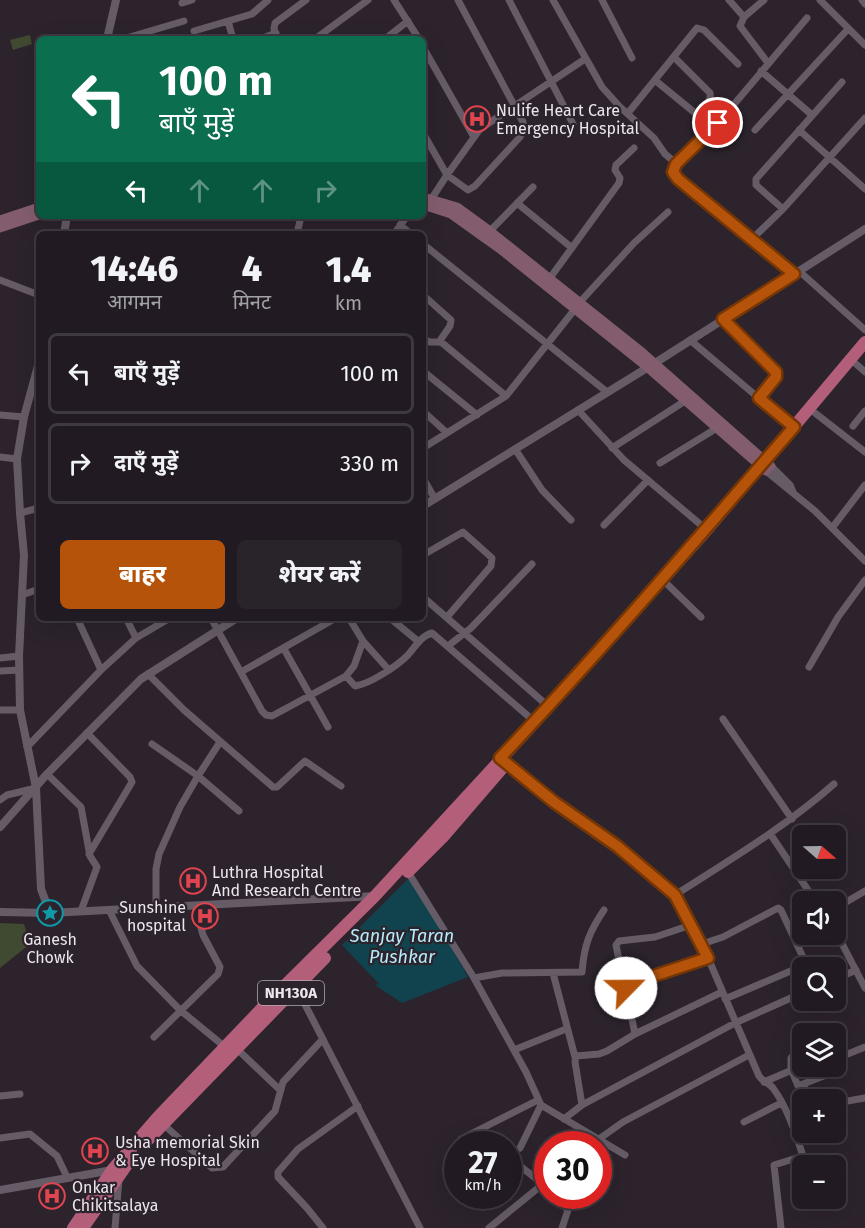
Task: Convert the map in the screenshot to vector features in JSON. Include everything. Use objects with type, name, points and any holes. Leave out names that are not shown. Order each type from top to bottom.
[{"type":"highway","name":"NH130A","points":[[83,1228],[116,1172],[163,1124],[230,1047],[504,761],[860,360],[865,342]]},
{"type":"highway","name":"NH130A","points":[[73,1228],[157,1118],[296,987],[443,837],[535,722],[667,584],[766,466],[794,427],[860,360]]},
{"type":"main road","points":[[426,201],[457,207],[550,278],[577,305]]},
{"type":"main road","points":[[426,201],[464,222],[577,305],[651,365],[766,466]]},
{"type":"main road","points":[[0,220],[36,208]]},
{"type":"main road","points":[[0,228],[36,216]]},
{"type":"main road","points":[[651,365],[685,401],[766,466]]},
{"type":"street","points":[[108,36],[116,0]]},
{"type":"street","points":[[182,3],[192,0]]},
{"type":"street","points":[[277,36],[275,23],[306,0]]},
{"type":"street","points":[[319,36],[368,0]]},
{"type":"street","points":[[394,0],[417,36]]},
{"type":"street","points":[[426,138],[447,175],[466,190],[475,186],[522,135],[524,129],[523,122],[458,0]]},
{"type":"street","points":[[510,0],[573,124]]},
{"type":"street","points":[[553,0],[585,59],[608,94],[654,138],[665,154],[676,164]]},
{"type":"street","points":[[602,0],[632,58]]},
{"type":"street","points":[[729,0],[744,17]]},
{"type":"street","points":[[764,0],[744,17],[740,24],[741,30],[768,63]]},
{"type":"street","points":[[820,0],[865,45]]},
{"type":"street","points":[[862,0],[865,4]]},
{"type":"street","points":[[194,31],[252,14],[265,1]]},
{"type":"street","points":[[807,18],[714,128],[676,164],[673,170],[675,175],[865,330]]},
{"type":"street","points":[[133,36],[184,21]]},
{"type":"street","points":[[228,21],[232,36]]},
{"type":"street","points":[[389,36],[408,21]]},
{"type":"street","points":[[628,113],[656,81],[693,32],[700,28],[738,64]]},
{"type":"street","points":[[754,130],[848,28]]},
{"type":"street","points":[[656,81],[695,113],[699,112],[710,99],[710,93],[674,57]]},
{"type":"street","points":[[426,201],[474,137],[486,125],[585,59]]},
{"type":"street","points":[[426,62],[474,137]]},
{"type":"street","points":[[761,71],[813,114]]},
{"type":"street","points":[[783,210],[756,185],[755,181],[842,82]]},
{"type":"street","points":[[752,239],[783,210],[865,118]]},
{"type":"street","points":[[799,130],[831,156],[865,189]]},
{"type":"street","points":[[426,148],[432,149]]},
{"type":"street","points":[[550,278],[619,183],[620,178],[615,166],[634,148]]},
{"type":"street","points":[[490,231],[533,187]]},
{"type":"street","points":[[517,203],[572,248]]},
{"type":"street","points":[[426,446],[506,396],[577,305],[634,243],[668,212]]},
{"type":"street","points":[[396,231],[405,219]]},
{"type":"street","points":[[400,225],[407,231]]},
{"type":"street","points":[[426,504],[865,229]]},
{"type":"street","points":[[426,246],[607,392]]},
{"type":"street","points":[[0,280],[36,294]]},
{"type":"street","points":[[426,299],[451,320],[440,342]]},
{"type":"street","points":[[723,319],[777,373],[759,398]]},
{"type":"street","points":[[426,340],[440,342],[506,396]]},
{"type":"street","points":[[690,340],[794,427]]},
{"type":"street","points":[[426,373],[477,414]]},
{"type":"street","points":[[36,380],[24,417],[17,459],[24,555],[19,656],[20,710],[36,788],[41,889],[50,913]]},
{"type":"street","points":[[612,448],[685,401]]},
{"type":"street","points":[[578,410],[612,448],[707,530]]},
{"type":"street","points":[[853,426],[865,411]]},
{"type":"street","points":[[815,412],[865,452]]},
{"type":"street","points":[[426,414],[447,433]]},
{"type":"street","points":[[0,415],[24,417]]},
{"type":"street","points":[[660,463],[717,428]]},
{"type":"street","points":[[514,449],[539,485],[571,520]]},
{"type":"street","points":[[0,457],[17,459]]},
{"type":"street","points":[[766,466],[790,485],[793,492],[864,557]]},
{"type":"street","points":[[604,525],[648,480]]},
{"type":"street","points":[[426,482],[435,499]]},
{"type":"street","points":[[832,528],[865,485]]},
{"type":"street","points":[[20,513],[36,509]]},
{"type":"street","points":[[426,553],[463,532],[492,558],[491,566],[447,617]]},
{"type":"street","points":[[448,646],[466,633],[532,564]]},
{"type":"street","points":[[809,667],[838,617],[865,580]]},
{"type":"street","points":[[667,584],[701,617]]},
{"type":"street","points":[[22,596],[36,590]]},
{"type":"street","points":[[426,600],[549,707]]},
{"type":"street","points":[[78,621],[101,670]]},
{"type":"street","points":[[128,621],[136,638]]},
{"type":"street","points":[[27,747],[101,670],[136,638],[165,621]]},
{"type":"street","points":[[213,621],[249,690],[266,715],[272,716],[346,676],[354,666],[363,641]]},
{"type":"street","points":[[0,827],[47,774],[141,679],[232,621]]},
{"type":"street","points":[[241,672],[331,621]]},
{"type":"street","points":[[351,621],[363,641],[388,669]]},
{"type":"street","points":[[394,621],[418,642]]},
{"type":"street","points":[[346,676],[353,685],[365,684],[404,658],[418,642],[432,633],[535,722]]},
{"type":"street","points":[[284,649],[328,727]]},
{"type":"street","points":[[0,658],[19,656]]},
{"type":"street","points":[[0,671],[19,670]]},
{"type":"street","points":[[148,674],[184,710],[273,787],[277,787],[305,761],[341,786]]},
{"type":"street","points":[[0,710],[20,710]]},
{"type":"street","points":[[723,719],[792,819]]},
{"type":"street","points":[[87,733],[130,777],[132,782],[89,854]]},
{"type":"street","points":[[156,908],[156,869],[159,854],[180,807],[220,742]]},
{"type":"street","points":[[152,744],[198,776],[239,811]]},
{"type":"street","points":[[504,761],[554,802],[617,846],[675,895],[702,944],[759,1076],[772,1088],[781,1103],[793,1126],[802,1153],[801,1157],[774,1165],[781,1228]]},
{"type":"street","points":[[47,774],[81,807],[89,854],[98,867],[81,911]]},
{"type":"street","points":[[675,895],[771,835],[834,784]]},
{"type":"street","points":[[0,800],[7,795],[36,788]]},
{"type":"street","points":[[771,835],[809,891]]},
{"type":"street","points":[[408,872],[474,978],[526,1072],[539,1103],[585,1131]]},
{"type":"street","points":[[846,902],[865,892]]},
{"type":"street","points":[[0,912],[50,913],[375,896]]},
{"type":"street","points":[[154,1037],[216,977],[220,967],[203,935],[195,906]]},
{"type":"street","points":[[702,944],[723,937],[778,908],[804,957]]},
{"type":"street","points":[[109,910],[134,962],[180,1010],[230,1047],[280,1090]]},
{"type":"street","points":[[474,978],[502,973],[582,972],[587,938],[604,910]]},
{"type":"street","points":[[619,960],[618,941],[655,937],[691,925]]},
{"type":"street","points":[[843,945],[865,988]]},
{"type":"street","points":[[635,1034],[626,990],[628,985],[708,958]]},
{"type":"street","points":[[846,974],[856,970]]},
{"type":"street","points":[[575,1057],[599,1054],[635,1034],[724,995],[792,972]]},
{"type":"street","points":[[553,973],[575,1057],[582,1105]]},
{"type":"street","points":[[296,987],[420,1228]]},
{"type":"street","points":[[564,1119],[582,1105],[735,1023],[792,997]]},
{"type":"street","points":[[514,1050],[566,1029]]},
{"type":"street","points":[[163,1124],[212,1168],[219,1169],[226,1166],[275,1111],[280,1100],[283,1082],[323,1039]]},
{"type":"street","points":[[846,1055],[865,1047]]},
{"type":"street","points":[[610,1131],[749,1055]]},
{"type":"street","points":[[764,1082],[792,1070]]},
{"type":"street","points":[[794,1077],[797,1085],[822,1077]]},
{"type":"street","points":[[804,1084],[805,1089]]},
{"type":"street","points":[[0,1096],[20,1094]]},
{"type":"street","points":[[846,1101],[865,1098]]},
{"type":"street","points":[[478,1131],[539,1103]]},
{"type":"street","points":[[522,1143],[539,1103]]},
{"type":"street","points":[[744,1122],[781,1103]]},
{"type":"street","points":[[322,1228],[278,1177],[278,1172],[298,1149],[358,1106]]},
{"type":"street","points":[[0,1138],[30,1134],[57,1156],[67,1177]]},
{"type":"street","points":[[612,1147],[625,1155]]},
{"type":"street","points":[[522,1168],[534,1177]]},
{"type":"street","points":[[0,1190],[67,1177],[116,1172],[115,1228]]},
{"type":"street","points":[[489,1228],[534,1194]]},
{"type":"street","points":[[562,1228],[567,1209]]},
{"type":"green space","points":[[30,35],[32,44],[13,50],[10,40]]},
{"type":"green space","points":[[0,923],[24,924],[30,944],[0,968]]},
{"type":"water","name":"Sanjay Taran Pushkar","points":[[411,876],[468,977],[402,1003],[375,985],[379,984],[342,945]]},
{"type":"place","name":"Nulife Heart Care Emergency Hospital","points":[[477,119]]},
{"type":"place","name":"Luthra Hospital And Research Centre","points":[[193,881]]},
{"type":"place","name":"Ganesh Chowk","points":[[50,913]]},
{"type":"place","name":"Sunshine hospital","points":[[205,916]]},
{"type":"place","name":"Usha memorial Skin & Eye Hospital","points":[[95,1151]]},
{"type":"place","name":"Onkar Chikitsalaya","points":[[52,1196]]},
{"type":"route","points":[[626,988],[629,984],[708,958],[702,944],[675,895],[617,846],[554,802],[500,758],[549,707],[707,530],[794,427],[759,398],[776,377],[776,372],[723,319],[794,274],[678,179],[673,172],[676,164],[718,123]]}]
